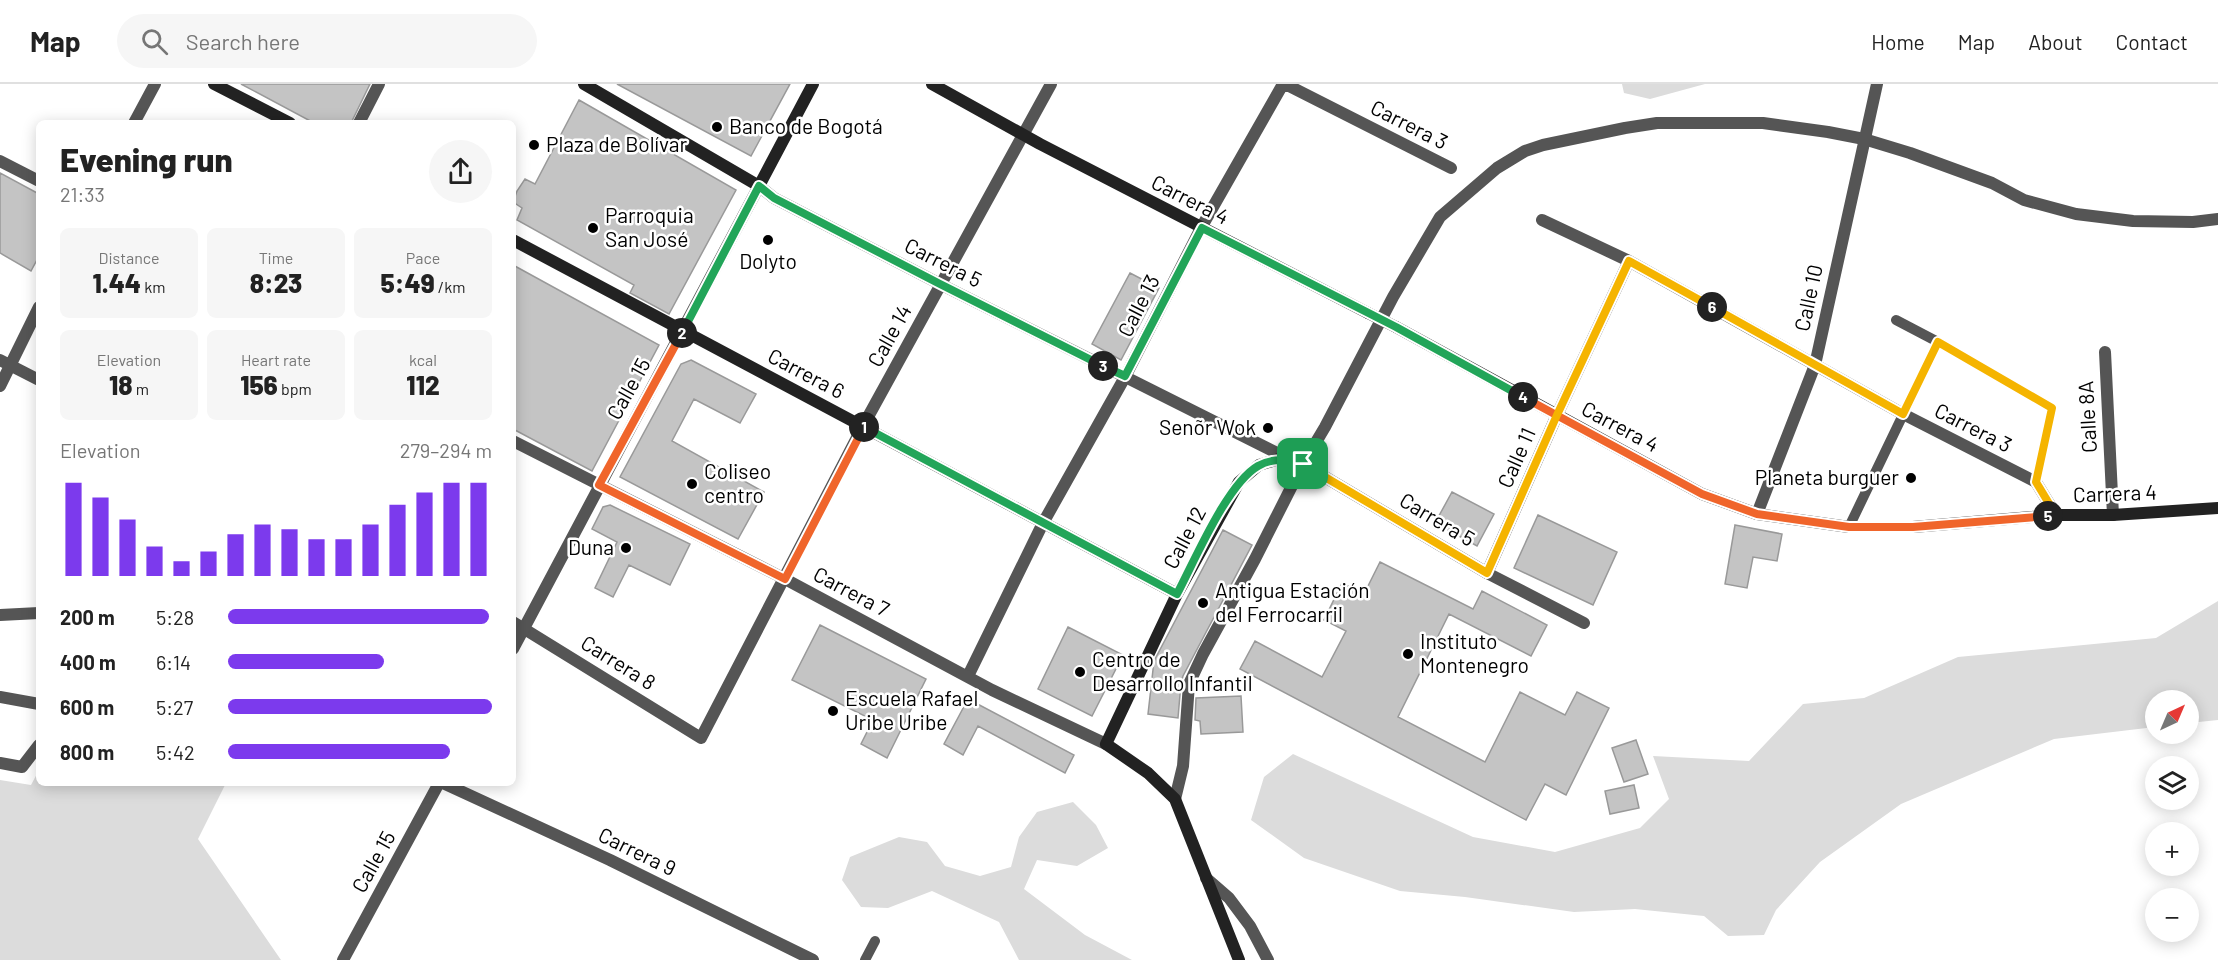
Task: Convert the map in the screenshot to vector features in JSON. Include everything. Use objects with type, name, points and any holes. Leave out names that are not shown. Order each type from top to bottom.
[{"type":"main road","points":[[214,84],[284,120]]},
{"type":"main road","name":"Carrera 5","points":[[584,84],[759,186]]},
{"type":"main road","name":"Calle 15","points":[[759,186],[813,84]]},
{"type":"main road","name":"Carrera 4","points":[[932,84],[1202,228],[1396,327],[1702,494],[1757,514],[1849,527],[1913,527],[2056,515],[2113,515],[2218,508]]},
{"type":"main road","name":"Carrera 6","points":[[516,242],[1177,594]]},
{"type":"main road","name":"Calle 11","points":[[1487,573],[1557,415]]},
{"type":"main road","name":"Calle 12","points":[[1107,744],[1177,594],[1239,482],[1259,465],[1279,459],[1298,462]]},
{"type":"main road","name":"Carrera 5","points":[[1298,462],[1487,573]]},
{"type":"main road","points":[[1107,744],[1148,772],[1176,799],[1239,960]]},
{"type":"street","points":[[136,120],[155,84]]},
{"type":"street","points":[[360,120],[379,84]]},
{"type":"street","name":"Calle 14","points":[[701,738],[863,426],[1051,84]]},
{"type":"street","name":"Carrera 3","points":[[1284,84],[1451,168]]},
{"type":"street","name":"Calle 13","points":[[968,676],[1043,523],[1125,376],[1202,228],[1284,84]]},
{"type":"street","name":"Calle 10","points":[[1757,514],[1815,365],[1877,84]]},
{"type":"street","points":[[1176,799],[1183,766],[1189,684],[1255,559],[1298,462],[1325,427],[1393,297],[1440,217],[1497,168],[1524,151],[1543,145],[1657,123],[1763,123],[1864,139],[1992,183],[2024,200],[2052,208],[2133,221],[2193,222],[2218,219]]},
{"type":"street","points":[[0,160],[36,179]]},
{"type":"street","name":"Carrera 5","points":[[759,186],[774,198],[940,284],[1298,462]]},
{"type":"street","name":"Calle 15","points":[[519,625],[599,485],[759,186]]},
{"type":"street","name":"Carrera 3","points":[[1542,220],[1629,261],[1903,414],[2036,482]]},
{"type":"street","name":"Calle 11","points":[[1557,415],[1629,261]]},
{"type":"street","points":[[0,386],[5,363],[36,312]]},
{"type":"street","name":"Calle 8A","points":[[2105,352],[2113,515]]},
{"type":"street","points":[[5,363],[36,378]]},
{"type":"street","name":"Carrera 7","points":[[516,443],[785,579],[992,690],[1107,744]]},
{"type":"street","points":[[2036,482],[2056,515]]},
{"type":"street","name":"Carrera 5","points":[[1487,573],[1584,624]]},
{"type":"street","points":[[0,615],[36,613]]},
{"type":"street","name":"Carrera 8","points":[[519,625],[701,738]]},
{"type":"street","points":[[0,697],[36,703]]},
{"type":"street","points":[[0,763],[22,766],[36,749]]},
{"type":"street","name":"Calle 15","points":[[343,960],[439,786]]},
{"type":"street","name":"Carrera 9","points":[[448,786],[610,860],[813,960]]},
{"type":"street","points":[[1206,878],[1229,898],[1250,926],[1268,960]]},
{"type":"lane","points":[[1896,320],[2052,408],[2036,482]]},
{"type":"lane","points":[[1849,527],[1938,342]]},
{"type":"lane","points":[[864,960],[875,941]]},
{"type":"shaded area","points":[[1622,84],[1705,84],[1650,99],[1624,93]]},
{"type":"shaded area","points":[[2218,601],[2218,720],[2199,722],[2199,690],[2145,690],[2145,728],[2054,739],[1901,804],[1820,862],[1776,910],[1764,935],[1728,936],[1704,916],[1635,909],[1574,912],[1465,897],[1400,891],[1304,858],[1251,820],[1264,777],[1293,754],[1473,837],[1555,852],[1640,828],[1669,799],[1653,756],[1749,761],[1803,704],[1864,698],[1958,657],[2156,638]]},
{"type":"shaded area","points":[[36,776],[36,786],[224,786],[198,839],[281,960],[0,960],[0,780],[31,785]]},
{"type":"shaded area","points":[[1073,802],[1096,825],[1108,848],[1077,866],[1037,860],[1024,889],[1085,935],[1132,960],[1019,960],[999,922],[932,891],[888,908],[861,907],[842,880],[850,857],[899,837],[927,842],[945,866],[980,876],[1011,867],[1019,837],[1037,812]]},
{"type":"building","points":[[241,84],[370,84],[352,120],[308,120]]},
{"type":"building","points":[[617,84],[790,84],[751,156]]},
{"type":"building","points":[[579,100],[736,190],[669,314],[630,293],[634,285],[517,220],[522,208],[516,204],[517,191],[525,179],[535,184]]},
{"type":"building","points":[[0,173],[36,192],[36,262],[31,271],[0,253]]},
{"type":"building","points":[[516,267],[659,345],[592,471],[516,431]]},
{"type":"building","points":[[1130,273],[1159,288],[1121,360],[1092,344]]},
{"type":"building","name":"Coliseo centro","points":[[691,360],[756,394],[740,423],[694,399],[672,441],[764,492],[738,539],[620,477],[681,364]]},
{"type":"building","points":[[1452,492],[1494,514],[1477,546],[1435,523]]},
{"type":"building","points":[[610,505],[690,544],[670,585],[629,565],[613,597],[595,588],[617,542],[592,529],[603,507]]},
{"type":"building","points":[[1538,515],[1617,552],[1593,605],[1514,568]]},
{"type":"building","points":[[1735,525],[1782,534],[1777,561],[1753,557],[1747,588],[1725,584]]},
{"type":"building","name":"Antigua Estación del Ferrocarril","points":[[1223,530],[1252,545],[1183,676],[1178,718],[1148,714],[1154,661]]},
{"type":"building","points":[[1380,562],[1473,609],[1482,591],[1547,625],[1531,656],[1449,614],[1398,717],[1485,762],[1520,692],[1565,715],[1577,692],[1609,708],[1566,795],[1545,784],[1526,820],[1240,669],[1255,641],[1322,677],[1346,631],[1324,620],[1342,583],[1364,594]]},
{"type":"building","points":[[820,625],[926,679],[887,758],[861,744],[873,720],[792,680]]},
{"type":"building","points":[[1068,627],[1123,655],[1092,716],[1038,689]]},
{"type":"building","points":[[1241,696],[1243,732],[1201,734],[1200,721],[1195,720],[1196,698]]},
{"type":"building","points":[[968,699],[1074,755],[1065,773],[978,726],[963,755],[944,744]]},
{"type":"building","points":[[1636,740],[1648,774],[1624,782],[1612,748]]},
{"type":"building","points":[[1634,785],[1639,808],[1610,814],[1605,791]]},
{"type":"place","name":"Banco de Bogotá","points":[[717,127]]},
{"type":"place","name":"Plaza de Bolívar","points":[[534,145]]},
{"type":"place","name":"Parroquia San José","points":[[593,228]]},
{"type":"place","name":"Dolyto","points":[[768,240]]},
{"type":"place","name":"Senõr Wok","points":[[1268,428]]},
{"type":"place","name":"Planeta burguer","points":[[1911,478]]},
{"type":"place","name":"Coliseo centro","points":[[692,484]]},
{"type":"place","name":"Duna","points":[[626,548]]},
{"type":"place","name":"Antigua Estación del Ferrocarril","points":[[1203,603]]},
{"type":"place","name":"Instituto Montenegro","points":[[1408,654]]},
{"type":"place","name":"Centro de Desarrollo Infantil","points":[[1080,672]]},
{"type":"place","name":"Escuela Rafael Uribe Uribe","points":[[833,711]]},
{"type":"route","points":[[1303,464],[1293,460],[1279,459],[1259,465],[1239,482],[1224,505],[1177,594],[863,426],[785,579],[599,485],[759,186],[774,198],[1125,376],[1202,228],[1396,327],[1529,400],[1557,415],[1630,454],[1702,494],[1757,514],[1849,527],[1913,527],[2056,515],[2036,482],[2052,408],[1938,342],[1903,414],[1629,261],[1557,415],[1487,573],[1303,464]]}]
